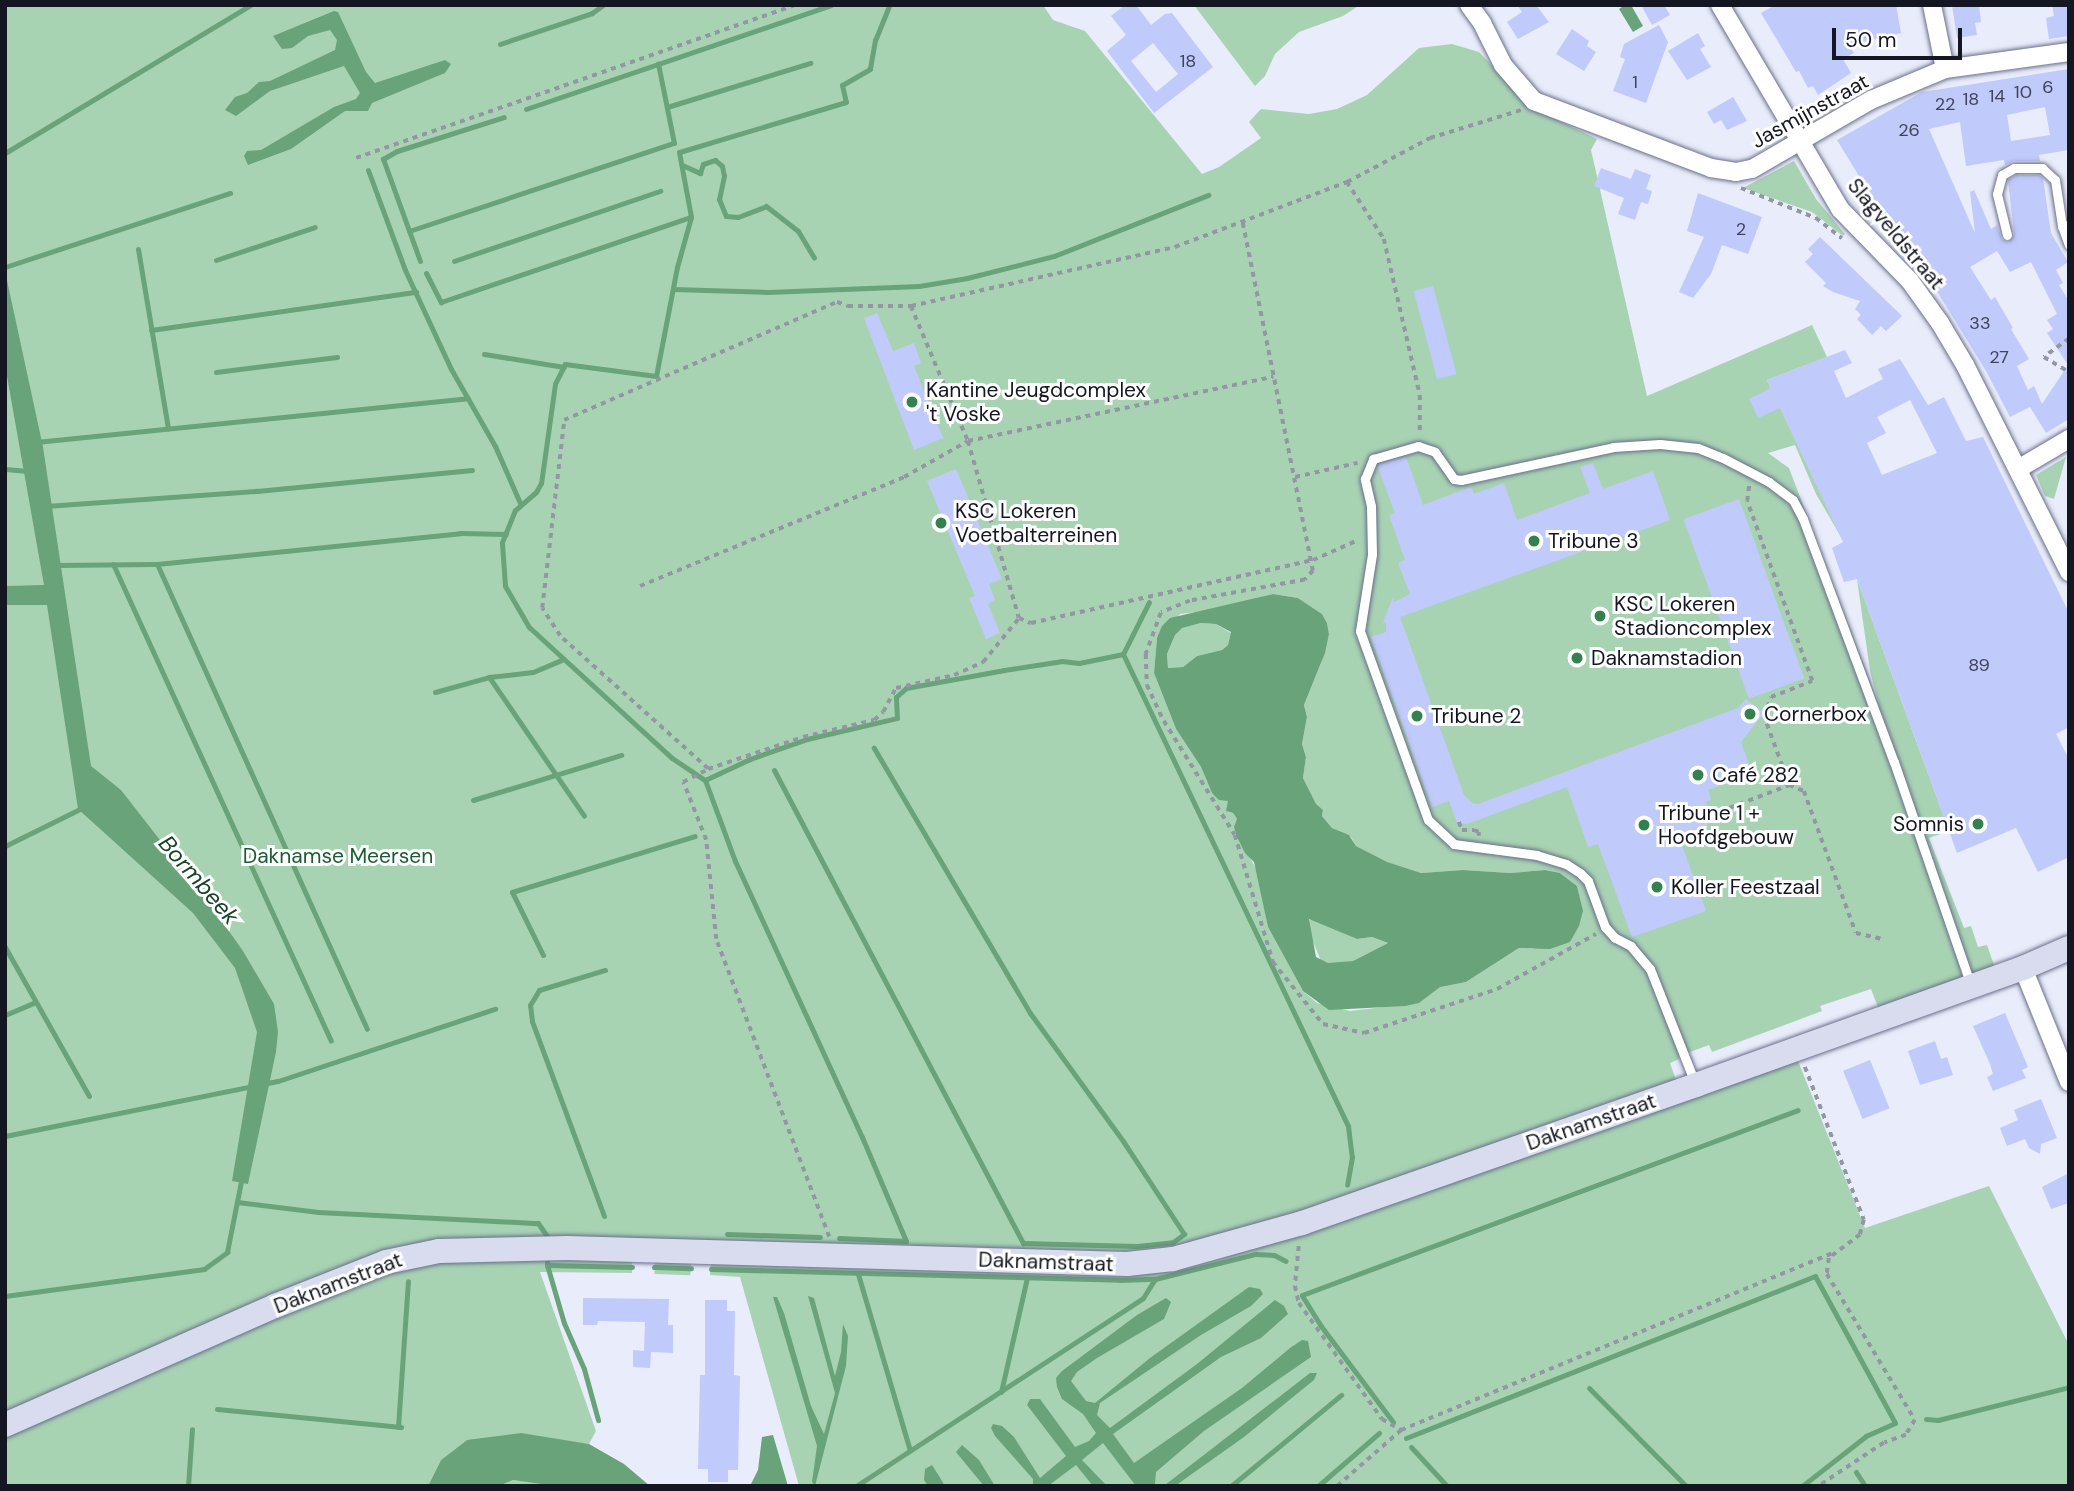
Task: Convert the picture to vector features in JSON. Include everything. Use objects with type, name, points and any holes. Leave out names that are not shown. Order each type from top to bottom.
[{"type":"street","points":[[1469,5],[1482,23],[1503,65],[1534,101],[1711,168],[1736,172]]},
{"type":"street","name":"Slagveldstraat","points":[[1720,5],[1840,209],[1910,281],[1940,323],[2069,572]]},
{"type":"street","points":[[1932,5],[1945,69]]},
{"type":"street","name":"Jasmijnstraat","points":[[1736,172],[1752,169],[1871,100],[1945,69],[2069,52]]},
{"type":"street","points":[[2018,469],[2069,439]]},
{"type":"street","name":"Daknamstraat","points":[[5,1425],[275,1306],[403,1257],[456,1250],[567,1248],[1149,1264],[1302,1223],[2024,968],[2069,948]]},
{"type":"street","points":[[2024,968],[2069,1082]]},
{"type":"lane","points":[[2007,235],[1997,194],[2002,175],[2014,168],[2042,168],[2055,180],[2069,244]]},
{"type":"lane","points":[[1696,1085],[1650,969],[1632,946],[1615,938],[1605,927],[1588,881],[1566,864],[1537,855],[1454,844],[1427,820],[1360,631],[1373,530],[1365,479],[1367,468],[1373,459],[1418,446],[1435,452],[1454,479],[1461,480],[1633,444],[1698,448],[1754,473],[1793,500],[1803,519],[1908,800],[1972,986]]},
{"type":"path","points":[[356,158],[796,5]]},
{"type":"path","points":[[708,769],[560,636],[542,608],[564,419],[837,302],[848,306],[911,306],[1175,247],[1347,182],[1430,138],[1517,113],[1534,101]]},
{"type":"path","points":[[1736,172],[1742,191],[1807,214],[1841,238],[1867,236]]},
{"type":"path","points":[[1347,182],[1384,239],[1420,396],[1422,425],[1418,446]]},
{"type":"path","points":[[1243,223],[1313,559],[1313,571],[1305,580],[1190,601],[1161,613],[1146,654],[1147,685],[1158,709],[1234,835],[1273,962],[1323,1024],[1364,1033],[1496,989],[1583,944],[1605,927]]},
{"type":"path","points":[[911,306],[968,441],[1019,618]]},
{"type":"path","points":[[2069,339],[2044,357],[2069,372]]},
{"type":"path","points":[[640,586],[904,477],[968,441],[1273,377]]},
{"type":"path","points":[[1295,477],[1373,459]]},
{"type":"path","points":[[1754,473],[1746,492],[1747,501],[1812,681],[1771,697],[1764,717],[1789,785]]},
{"type":"path","points":[[1019,618],[1031,623],[1313,559],[1353,544],[1373,530]]},
{"type":"path","points":[[836,1256],[716,939],[706,840],[683,782],[708,769],[803,737],[874,720],[883,712],[896,688],[954,675],[983,662],[1019,618]]},
{"type":"path","points":[[1711,815],[1789,785],[1804,791],[1856,933],[1882,939]]},
{"type":"path","points":[[1459,822],[1462,831]]},
{"type":"path","points":[[1337,1486],[1401,1430],[1833,1253],[1860,1236],[1864,1220],[1798,1048]]},
{"type":"path","points":[[1302,1223],[1295,1286],[1299,1303],[1382,1419],[1401,1430]]},
{"type":"path","points":[[1819,1486],[1884,1443],[1906,1435],[1915,1420],[1827,1274],[1829,1258],[1833,1253]]},
{"type":"green space","name":"Daknamse Meersen","points":[[5,5],[1043,5],[1053,20],[1085,31],[1202,174],[1219,167],[1261,138],[1249,122],[1261,109],[1309,114],[1337,109],[1367,95],[1419,48],[1452,44],[1479,52],[1534,109],[1597,139],[1591,150],[1647,396],[1812,325],[1827,357],[1767,380],[1844,542],[1816,494],[1795,445],[1768,453],[1789,468],[1879,705],[1870,671],[1857,579],[1949,831],[1929,838],[1964,928],[1971,926],[1978,947],[1987,945],[1995,968],[1879,1010],[1871,989],[1820,1006],[1822,1011],[1712,1052],[1709,1045],[1679,1056],[1679,1059],[1670,1063],[1677,1083],[1296,1218],[1141,1255],[474,1241],[5,1416]],"holes":[[[1273,594],[1298,598],[1322,614],[1329,634],[1304,705],[1307,717],[1302,744],[1306,757],[1303,778],[1316,805],[1323,810],[1322,816],[1332,828],[1351,837],[1356,846],[1387,863],[1421,873],[1463,870],[1510,873],[1545,870],[1560,873],[1577,886],[1582,913],[1580,916],[1533,949],[1519,948],[1466,982],[1440,986],[1418,1003],[1350,1011],[1317,1003],[1303,991],[1268,927],[1258,873],[1236,831],[1237,819],[1233,813],[1228,812],[1228,801],[1212,793],[1201,767],[1176,729],[1154,673],[1157,638],[1180,614],[1207,611]]]},
{"type":"green space","points":[[1194,5],[1360,5],[1343,16],[1299,32],[1275,54],[1265,76],[1255,86]]},
{"type":"green space","points":[[1794,161],[1816,199],[1845,234],[1843,236],[1812,212],[1743,188]]},
{"type":"green space","points":[[2066,457],[2054,499],[2045,496],[2036,475]]},
{"type":"green space","points":[[1201,623],[1216,624],[1231,633],[1228,645],[1222,650],[1197,656],[1183,667],[1168,668],[1167,654],[1175,635],[1181,628]]},
{"type":"green space","points":[[1312,919],[1357,939],[1372,937],[1388,943],[1353,961],[1333,965],[1321,961],[1308,921]]},
{"type":"green space","points":[[1796,1056],[1865,1228],[1989,1186],[2069,1345],[2069,1486],[799,1486],[740,1277],[710,1275],[711,1262],[1129,1270]]},
{"type":"green space","points":[[447,1258],[632,1260],[632,1273],[540,1272],[596,1431],[589,1444],[560,1440],[467,1440],[441,1460],[428,1486],[5,1486],[5,1433],[338,1287]]},
{"type":"green space","points":[[655,1259],[691,1260],[690,1275],[654,1274]]},
{"type":"green space","points":[[513,1480],[544,1482],[556,1486],[499,1486]]},
{"type":"shaded area","points":[[1631,5],[1643,26],[1633,32],[1619,9]]},
{"type":"shaded area","points":[[334,11],[338,12],[366,72],[375,83],[445,60],[451,64],[445,73],[372,103],[368,111],[345,111],[291,149],[248,165],[244,156],[247,151],[261,150],[334,107],[356,99],[360,93],[344,66],[270,91],[236,116],[225,110],[235,97],[247,93],[259,82],[270,81],[335,50],[337,40],[330,30],[308,36],[292,48],[282,49],[273,36]]},
{"type":"shaded area","points":[[5,271],[43,447],[91,766],[121,790],[209,903],[243,951],[274,1004],[278,1032],[276,1052],[248,1184],[232,1181],[257,1032],[235,968],[193,913],[78,809],[47,605],[5,605],[5,586],[44,585],[5,365]]},
{"type":"shaded area","points":[[1273,594],[1298,598],[1322,614],[1329,634],[1325,653],[1304,705],[1307,717],[1302,744],[1306,757],[1303,778],[1316,804],[1323,810],[1322,816],[1332,828],[1349,835],[1356,846],[1387,862],[1421,873],[1463,870],[1510,873],[1545,870],[1560,873],[1577,886],[1583,911],[1579,926],[1570,942],[1550,949],[1519,948],[1466,982],[1440,987],[1419,1003],[1405,1006],[1329,1010],[1303,991],[1268,927],[1254,862],[1245,853],[1234,827],[1237,819],[1233,813],[1226,811],[1228,801],[1219,800],[1212,793],[1201,767],[1176,729],[1154,673],[1157,638],[1162,626],[1170,618]],"holes":[[[1201,623],[1216,624],[1231,632],[1228,645],[1222,650],[1197,656],[1183,667],[1168,668],[1167,654],[1175,635],[1182,628]],[[1309,919],[1357,939],[1372,937],[1388,943],[1353,961],[1328,963],[1316,957]]]},
{"type":"shaded area","points":[[1249,1287],[1260,1289],[1263,1294],[1251,1306],[1201,1335],[1100,1403],[1097,1415],[1110,1428],[1197,1364],[1275,1300],[1284,1306],[1288,1314],[1261,1338],[1221,1357],[1113,1434],[1134,1463],[1242,1388],[1290,1348],[1302,1340],[1308,1341],[1311,1357],[1204,1431],[1156,1472],[1155,1484],[1165,1485],[1310,1373],[1317,1373],[1314,1380],[1244,1437],[1175,1486],[1136,1486],[1103,1443],[1082,1460],[1107,1486],[1093,1486],[1076,1465],[1048,1486],[1033,1486],[1033,1479],[995,1436],[991,1428],[993,1424],[1002,1426],[1014,1437],[1040,1478],[1066,1456],[1027,1405],[1030,1399],[1040,1399],[1075,1447],[1089,1441],[1096,1433],[1083,1414],[1062,1399],[1057,1387],[1056,1378],[1062,1371],[1137,1315],[1166,1298],[1171,1302],[1164,1319],[1077,1372],[1071,1381],[1086,1401],[1095,1403],[1150,1358]]},
{"type":"shaded area","points":[[808,1296],[814,1298],[835,1376],[841,1352],[843,1324],[848,1336],[846,1366],[815,1486],[812,1482],[817,1446],[773,1297],[777,1297],[784,1313],[811,1406],[824,1434],[835,1393]]},
{"type":"shaded area","points":[[521,1433],[589,1444],[624,1464],[650,1486],[556,1486],[513,1480],[499,1486],[428,1486],[441,1460],[467,1440]]},
{"type":"shaded area","points":[[773,1435],[788,1486],[750,1486],[758,1470],[762,1437]]},
{"type":"shaded area","points":[[962,1445],[979,1460],[995,1486],[984,1486],[956,1452]]},
{"type":"shaded area","points":[[932,1465],[945,1486],[928,1486],[924,1480],[925,1469]]},
{"type":"building","points":[[1125,5],[1136,5],[1151,25],[1165,14],[1172,13],[1213,67],[1154,113],[1107,51],[1126,35],[1111,16]],"holes":[[[1153,43],[1178,74],[1156,92],[1131,61]]]},
{"type":"building","points":[[1517,5],[1536,5],[1549,22],[1518,39],[1507,22],[1522,12]]},
{"type":"building","points":[[1641,5],[1664,5],[1670,15],[1652,25]]},
{"type":"building","points":[[1775,5],[1896,5],[1901,33],[1849,45],[1854,53],[1843,59],[1851,73],[1818,95],[1813,86],[1808,88],[1799,71],[1796,72],[1761,13]]},
{"type":"building","points":[[1952,5],[1979,5],[1981,22],[1975,23],[1977,35],[1957,38]]},
{"type":"building","points":[[2052,5],[2069,5],[2069,36],[2049,39],[2046,18],[2054,16]]},
{"type":"building","points":[[1659,25],[1668,42],[1646,103],[1613,91],[1625,59],[1620,57],[1624,44]]},
{"type":"building","points":[[1572,29],[1589,41],[1587,46],[1596,52],[1584,71],[1556,54]]},
{"type":"building","points":[[1698,33],[1705,46],[1700,49],[1711,67],[1687,80],[1668,51]]},
{"type":"building","points":[[2069,69],[2069,150],[2039,155],[2040,161],[2014,161],[2005,165],[2004,160],[1966,166],[1960,122],[1929,129],[1975,233],[1970,192],[1974,190],[1991,229],[1997,225],[2002,239],[2008,242],[2014,234],[2008,180],[2016,175],[2039,175],[2043,178],[2051,233],[2068,262],[2056,270],[2063,283],[2059,285],[2069,301],[2069,419],[2046,433],[2030,407],[2010,417],[1986,371],[1901,232],[1895,235],[1837,140],[1922,92]],"holes":[[[2045,107],[2050,135],[2011,141],[2007,115]],[[1997,251],[2010,272],[2031,262],[2057,314],[2047,320],[2053,329],[2047,333],[2068,365],[2042,404],[2034,386],[2028,390],[2017,366],[2029,359],[2011,329],[2013,328],[1995,297],[1991,300],[1970,267]]]},
{"type":"building","points":[[1733,97],[1747,121],[1727,130],[1721,120],[1714,124],[1707,112]]},
{"type":"building","points":[[1601,168],[1631,179],[1635,169],[1651,175],[1646,189],[1652,191],[1648,204],[1641,202],[1635,220],[1618,214],[1624,198],[1594,186]]},
{"type":"building","points":[[1698,193],[1762,217],[1748,254],[1722,245],[1711,274],[1693,298],[1679,292],[1704,237],[1687,231]]},
{"type":"building","points":[[1820,237],[1902,316],[1886,331],[1881,326],[1872,335],[1857,319],[1861,315],[1855,309],[1860,301],[1823,286],[1826,283],[1805,262],[1813,254],[1808,249]]},
{"type":"building","points":[[1433,286],[1457,374],[1437,379],[1414,291]]},
{"type":"building","name":"Kantine Jeugdcomplex 't Voske","points":[[877,313],[893,351],[914,343],[921,363],[914,366],[943,438],[914,450],[864,318]]},
{"type":"building","points":[[1845,350],[1852,363],[1834,371],[1846,398],[1883,379],[1878,369],[1900,359],[1928,405],[1944,397],[1966,441],[1983,437],[2069,613],[2069,727],[2056,734],[2069,759],[2069,857],[2038,872],[2016,828],[1957,853],[1857,579],[1844,582],[1832,548],[1843,542],[1780,408],[1758,418],[1749,399],[1771,388],[1767,380]],"holes":[[[1910,400],[1937,453],[1882,475],[1867,443],[1886,433],[1877,417]]]},
{"type":"building","points":[[1406,457],[1423,505],[1471,487],[1474,494],[1504,483],[1517,520],[1590,493],[1580,467],[1593,463],[1603,489],[1653,471],[1670,520],[1400,617],[1464,795],[1472,803],[1478,804],[1738,708],[1746,699],[1764,713],[1741,742],[1755,781],[1741,786],[1739,779],[1708,790],[1711,800],[1706,802],[1713,821],[1707,823],[1708,827],[1679,837],[1706,911],[1632,937],[1598,844],[1588,847],[1567,787],[1467,824],[1457,823],[1449,801],[1432,807],[1371,637],[1386,632],[1386,622],[1383,623],[1393,597],[1394,602],[1410,594],[1398,563],[1405,560],[1389,515],[1395,513],[1378,468],[1380,464]]},
{"type":"building","points":[[956,469],[1002,579],[989,584],[995,600],[988,604],[1000,633],[986,639],[969,598],[975,596],[927,481]]},
{"type":"building","points":[[1739,499],[1804,678],[1749,699],[1684,519]]},
{"type":"building","points":[[2005,1013],[2028,1067],[2022,1070],[2026,1078],[1993,1091],[1987,1077],[1993,1074],[1990,1064],[1973,1026]]},
{"type":"building","points":[[1935,1041],[1941,1059],[1947,1057],[1953,1075],[1920,1085],[1908,1051]]},
{"type":"building","points":[[1870,1060],[1889,1108],[1863,1119],[1843,1071]]},
{"type":"building","points":[[2041,1099],[2057,1138],[2041,1144],[2040,1154],[2029,1148],[2025,1139],[2007,1146],[2000,1128],[2018,1120],[2014,1110]]},
{"type":"building","points":[[2069,1173],[2069,1203],[2051,1209],[2042,1187]]},
{"type":"building","points":[[583,1298],[669,1299],[668,1325],[673,1325],[673,1353],[651,1352],[650,1368],[633,1367],[633,1350],[644,1351],[645,1322],[598,1321],[597,1325],[583,1325]]},
{"type":"building","points":[[705,1300],[727,1300],[727,1311],[735,1311],[734,1375],[740,1376],[738,1470],[728,1470],[728,1482],[708,1482],[708,1469],[698,1469],[700,1375],[705,1375]]},
{"type":"waterway","points":[[5,153],[250,5]]},
{"type":"waterway","points":[[500,44],[592,13],[603,5]]},
{"type":"waterway","points":[[526,109],[831,5]]},
{"type":"waterway","points":[[889,6],[875,40],[870,69],[842,85],[846,102],[679,152],[691,217],[677,267],[656,376],[565,364],[555,384],[541,483],[536,492],[515,510],[502,543],[505,586],[529,627],[672,758],[705,780],[750,759],[807,739],[897,718],[896,697],[906,688],[1004,670],[1062,661],[1079,663],[1123,654],[1149,602]]},
{"type":"waterway","points":[[667,107],[810,63]]},
{"type":"waterway","points":[[409,231],[674,143],[658,64]]},
{"type":"waterway","points":[[420,261],[383,159],[397,151],[504,117]]},
{"type":"waterway","points":[[682,165],[700,173],[703,164],[715,160],[722,166],[724,176],[719,199],[726,216],[738,217],[766,206],[798,231],[814,258]]},
{"type":"waterway","points":[[368,170],[405,270],[451,369],[495,446],[520,503]]},
{"type":"waterway","points":[[454,261],[660,191]]},
{"type":"waterway","points":[[5,267],[230,193]]},
{"type":"waterway","points":[[673,289],[768,292],[919,286],[967,278],[1054,256],[1208,195]]},
{"type":"waterway","points":[[426,273],[441,302],[691,217]]},
{"type":"waterway","points":[[216,260],[315,227]]},
{"type":"waterway","points":[[138,249],[168,429]]},
{"type":"waterway","points":[[151,330],[416,292]]},
{"type":"waterway","points":[[484,354],[564,367]]},
{"type":"waterway","points":[[216,372],[337,357]]},
{"type":"waterway","points":[[36,442],[468,398]]},
{"type":"waterway","points":[[5,469],[30,471]]},
{"type":"waterway","points":[[46,506],[257,491],[472,470]]},
{"type":"waterway","points":[[56,565],[157,564],[460,533],[506,534]]},
{"type":"waterway","points":[[113,564],[331,1041]]},
{"type":"waterway","points":[[157,564],[367,1029]]},
{"type":"waterway","points":[[1123,654],[1348,1126],[1352,1157],[1347,1185]]},
{"type":"waterway","points":[[435,692],[489,677],[533,672],[563,659]]},
{"type":"waterway","points":[[489,677],[584,816]]},
{"type":"waterway","points":[[774,770],[1023,1243],[1137,1246],[1173,1242],[1184,1234],[1123,1141],[1030,1013],[874,748]]},
{"type":"waterway","points":[[473,800],[621,755]]},
{"type":"waterway","points":[[705,780],[735,861],[862,1137],[906,1241],[839,1238]]},
{"type":"waterway","points":[[5,846],[84,807]]},
{"type":"waterway","points":[[543,955],[512,892],[695,836]]},
{"type":"waterway","points":[[5,947],[89,1096]]},
{"type":"waterway","points":[[604,1216],[532,1021],[530,1005],[539,990],[605,970]]},
{"type":"waterway","points":[[5,1015],[35,1002]]},
{"type":"waterway","points":[[5,1136],[278,1081],[495,1009]]},
{"type":"waterway","points":[[1393,1422],[1321,1326],[1302,1295],[1798,1110]]},
{"type":"waterway","name":"Bormbeek","points":[[5,1296],[204,1269],[227,1252],[242,1176]]},
{"type":"waterway","points":[[237,1202],[318,1212],[538,1223],[548,1238]]},
{"type":"waterway","points":[[727,1234],[820,1237]]},
{"type":"waterway","points":[[711,1269],[1120,1280],[1155,1279],[1255,1254],[1274,1255],[1286,1261]]},
{"type":"waterway","points":[[547,1262],[547,1265],[632,1267]]},
{"type":"waterway","points":[[547,1265],[564,1323],[584,1369],[598,1420]]},
{"type":"waterway","points":[[654,1267],[691,1268]]},
{"type":"waterway","points":[[858,1274],[910,1451]]},
{"type":"waterway","points":[[1406,1438],[1815,1276],[1895,1423],[1866,1436],[1802,1486]]},
{"type":"waterway","points":[[1001,1392],[1027,1278]]},
{"type":"waterway","points":[[856,1486],[1143,1298],[1155,1279]]},
{"type":"waterway","points":[[398,1427],[408,1281]]},
{"type":"waterway","points":[[1926,1419],[1938,1420],[2069,1387]]},
{"type":"waterway","points":[[1589,1388],[1686,1486]]},
{"type":"waterway","points":[[1231,1486],[1341,1395]]},
{"type":"waterway","points":[[217,1409],[401,1427]]},
{"type":"waterway","points":[[188,1486],[192,1429]]},
{"type":"waterway","points":[[1318,1486],[1379,1433]]},
{"type":"waterway","points":[[1411,1447],[1447,1486]]},
{"type":"waterway","points":[[1856,1472],[1865,1486]]},
{"type":"place","name":"Kantine Jeugdcomplex 't Voske","points":[[912,402]]},
{"type":"place","name":"KSC Lokeren Voetbalterreinen","points":[[941,523]]},
{"type":"place","name":"Tribune 3","points":[[1534,541]]},
{"type":"place","name":"KSC Lokeren Stadioncomplex","points":[[1600,616]]},
{"type":"place","name":"Daknamstadion","points":[[1577,658]]},
{"type":"place","name":"Cornerbox","points":[[1750,714]]},
{"type":"place","name":"Tribune 2","points":[[1417,716]]},
{"type":"place","name":"Café 282","points":[[1698,775]]},
{"type":"place","name":"Somnis","points":[[1978,824]]},
{"type":"place","name":"Tribune 1 + Hoofdgebouw","points":[[1644,825]]},
{"type":"place","name":"Koller Feestzaal","points":[[1657,887]]}]
